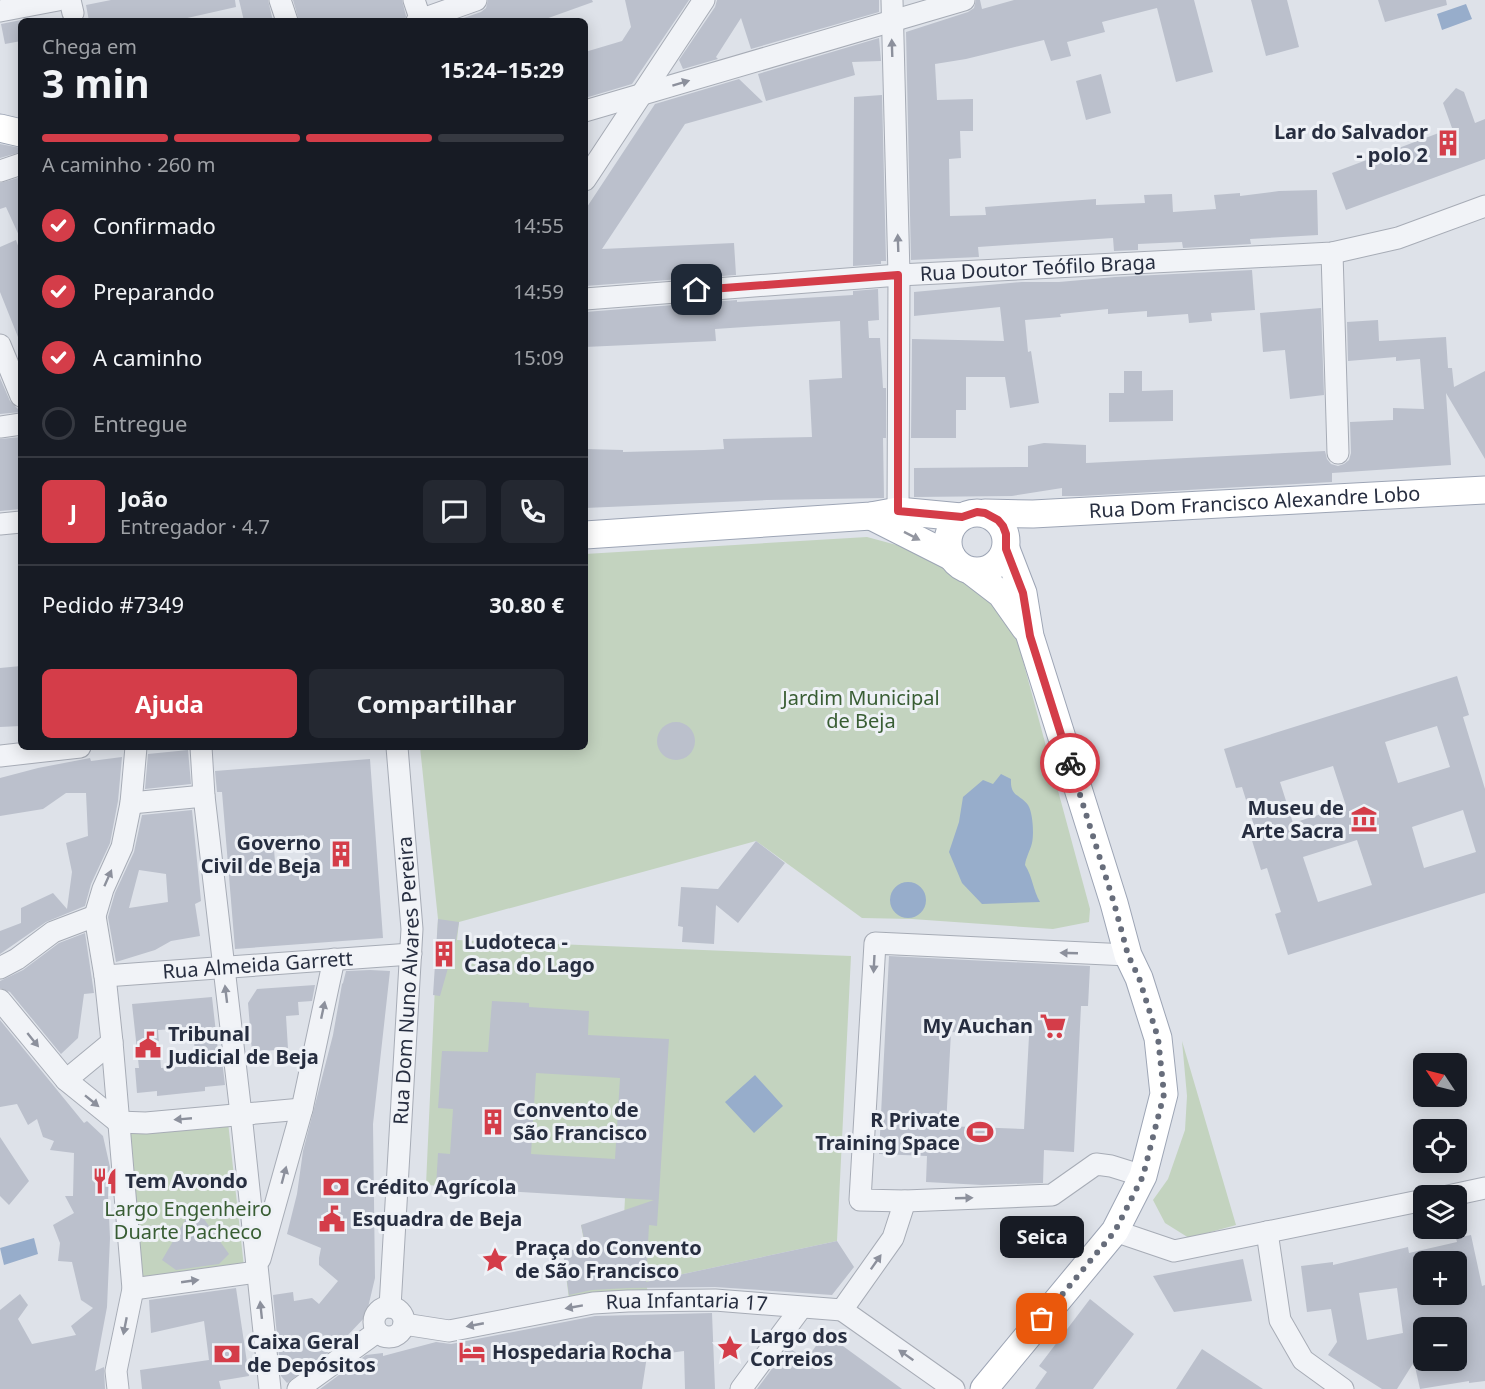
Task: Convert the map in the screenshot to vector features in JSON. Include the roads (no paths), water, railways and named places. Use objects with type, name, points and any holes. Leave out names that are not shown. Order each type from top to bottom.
[{"type":"main road","points":[[0,128],[18,132]]},
{"type":"main road","name":"Rua Dom Francisco Alexandre Lobo","points":[[588,534],[871,516],[898,511],[973,515],[1025,514],[1485,490]]},
{"type":"main road","points":[[871,516],[962,564],[980,571],[997,564],[1025,514]]},
{"type":"main road","points":[[984,1389],[1115,1231],[1143,1176],[1164,1094],[1158,1038],[1139,978],[1128,955],[1114,903],[1030,636],[1023,593],[1006,545],[1006,534],[998,520],[973,515],[950,531],[949,549],[962,564],[1001,594],[1030,636]]},
{"type":"street","points":[[280,0],[286,18]]},
{"type":"street","points":[[418,15],[476,0]]},
{"type":"street","points":[[588,175],[704,0]]},
{"type":"street","points":[[588,110],[641,95],[891,10],[964,0]]},
{"type":"street","points":[[0,11],[67,4]]},
{"type":"street","points":[[891,10],[898,275],[898,511]]},
{"type":"street","points":[[0,171],[18,165]]},
{"type":"street","name":"Rua Doutor Teófilo Braga","points":[[588,299],[898,275],[1332,253],[1398,238],[1485,207]]},
{"type":"street","points":[[1332,253],[1338,453]]},
{"type":"street","points":[[2,354],[18,389]]},
{"type":"street","points":[[0,427],[18,424]]},
{"type":"street","points":[[0,524],[18,522]]},
{"type":"street","points":[[0,756],[53,750]]},
{"type":"street","points":[[118,1389],[116,1371],[133,1289],[112,1042],[105,976],[95,916],[103,889],[122,848],[131,803],[136,750]]},
{"type":"street","points":[[201,750],[204,796],[270,1389]]},
{"type":"street","name":"Rua Dom Nuno Alvares Pereira","points":[[390,1307],[412,929],[397,750]]},
{"type":"street","points":[[131,803],[204,796]]},
{"type":"street","points":[[0,968],[17,959],[53,932],[95,916]]},
{"type":"street","points":[[1128,955],[875,943],[860,1200],[905,1201],[1052,1195],[1096,1164],[1143,1176]]},
{"type":"street","name":"Rua Almeida Garrett","points":[[105,976],[411,954]]},
{"type":"street","points":[[257,1272],[302,1108],[334,959]]},
{"type":"street","points":[[0,1000],[66,1080],[118,1122],[146,1123],[302,1108]]},
{"type":"street","points":[[66,1080],[112,1042]]},
{"type":"street","points":[[1467,1192],[1485,1188]]},
{"type":"street","points":[[905,1201],[893,1238],[842,1310],[954,1389]]},
{"type":"street","points":[[1115,1231],[1174,1251],[1413,1202]]},
{"type":"street","points":[[1267,1232],[1280,1320],[1303,1360],[1343,1389]]},
{"type":"street","points":[[133,1289],[257,1272]]},
{"type":"street","name":"Rua Infantaria 17","points":[[404,1324],[449,1330],[593,1303],[628,1300],[715,1300],[842,1310]]},
{"type":"street","points":[[390,1307],[399,1311],[404,1324],[400,1333],[391,1338],[381,1336],[377,1332],[374,1318],[380,1310],[390,1307]]},
{"type":"street","points":[[741,1389],[801,1308]]},
{"type":"street","points":[[298,1389],[377,1332]]},
{"type":"water","points":[[1466,4],[1472,19],[1442,30],[1437,14]]},
{"type":"water","points":[[1001,774],[1011,779],[1012,789],[1030,809],[1033,839],[1025,865],[1040,902],[982,904],[962,883],[949,852],[959,822],[963,797],[983,780],[993,784]]},
{"type":"water","points":[[908,882],[921,887],[926,900],[921,913],[908,918],[895,913],[890,900],[895,887]]},
{"type":"water","points":[[755,1075],[783,1106],[754,1133],[725,1102]]},
{"type":"water","points":[[34,1238],[38,1254],[4,1265],[0,1248]]},
{"type":"place","name":"Lar do Salvador - polo 2","points":[[1448,143]]},
{"type":"place","name":"Museu de Arte Sacra","points":[[1364,819]]},
{"type":"place","name":"Governo Civil de Beja","points":[[341,854]]},
{"type":"place","name":"Ludoteca - Casa do Lago","points":[[444,954]]},
{"type":"place","name":"My Auchan","points":[[1053,1026]]},
{"type":"place","name":"Tribunal Judicial de Beja","points":[[148,1045]]},
{"type":"place","name":"Convento de São Francisco","points":[[493,1122]]},
{"type":"place","name":"R Private Training Space","points":[[980,1132]]},
{"type":"place","name":"Tem Avondo","points":[[105,1181]]},
{"type":"place","name":"Crédito Agrícola","points":[[336,1187]]},
{"type":"place","name":"Esquadra de Beja","points":[[332,1219]]},
{"type":"place","name":"Praça do Convento de São Francisco","points":[[495,1260]]},
{"type":"place","name":"Seica","points":[[1042,1319]]},
{"type":"place","name":"Largo dos Correios","points":[[730,1348]]},
{"type":"place","name":"Hospedaria Rocha","points":[[472,1352]]},
{"type":"place","name":"Caixa Geral de Depósitos","points":[[227,1354]]},
{"type":"park label","name":"Jardim Municipal de Beja","points":[[861,710]]},
{"type":"park label","name":"Largo Engenheiro Duarte Pacheco","points":[[188,1220]]}]
